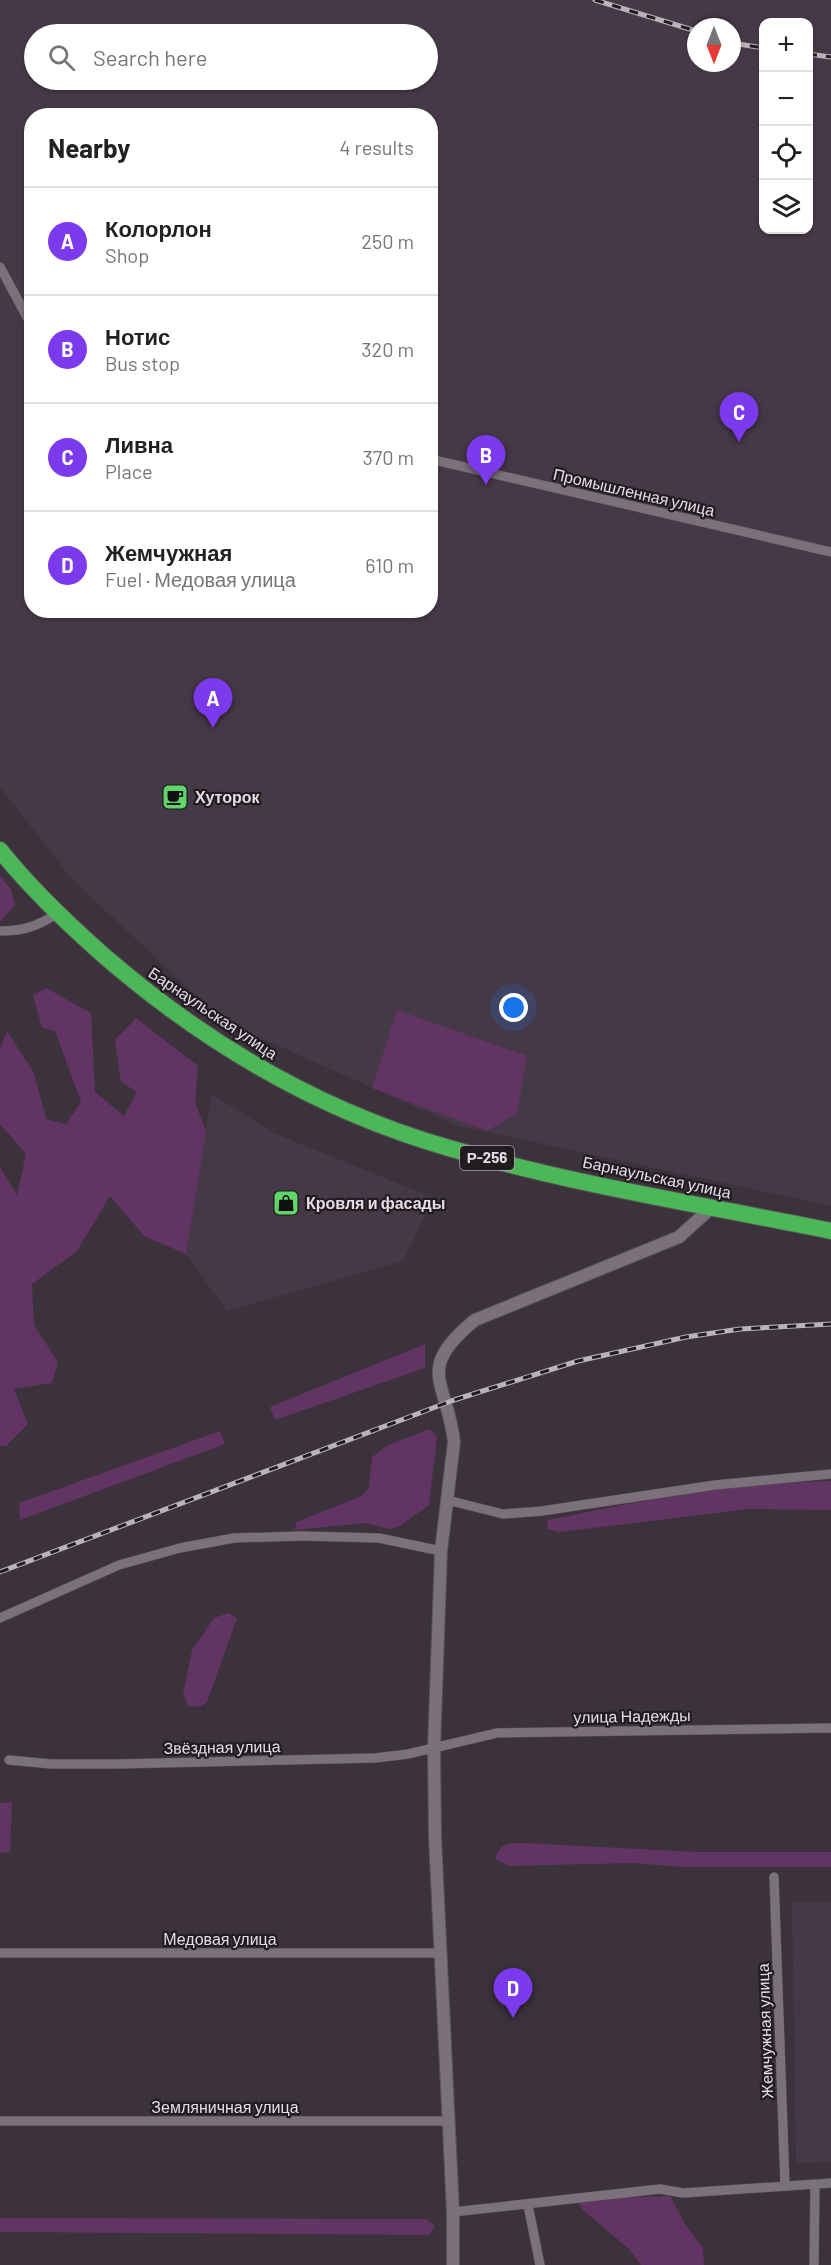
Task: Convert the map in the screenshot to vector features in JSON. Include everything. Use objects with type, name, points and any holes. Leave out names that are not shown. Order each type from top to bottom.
[{"type":"highway","name":"Барнаульская улица","points":[[0,850],[58,913],[123,972],[189,1023],[272,1075],[345,1111],[448,1148],[571,1178],[831,1231]]},
{"type":"street","points":[[0,267],[24,312]]},
{"type":"street","name":"Промышленная улица","points":[[438,461],[831,552]]},
{"type":"street","points":[[0,931],[39,926],[58,913]]},
{"type":"street","points":[[453,2265],[453,2212],[440,1953],[434,1748],[441,1551],[454,1442],[452,1426],[439,1384],[438,1368],[446,1348],[475,1320],[679,1237],[712,1207]]},
{"type":"street","points":[[447,1500],[503,1514],[715,1485],[831,1474]]},
{"type":"street","points":[[0,1618],[119,1565],[180,1548],[234,1539],[302,1536],[379,1539],[441,1551]]},
{"type":"street","name":"улица Надежды","points":[[434,1748],[497,1733],[831,1728]]},
{"type":"street","name":"Звёздная улица","points":[[9,1760],[51,1764],[260,1762],[375,1758],[434,1748]]},
{"type":"street","name":"Жемчужная улица","points":[[774,1877],[785,2185]]},
{"type":"street","name":"Медовая улица","points":[[0,1953],[440,1953]]},
{"type":"street","name":"Земляничная улица","points":[[0,2121],[449,2121]]},
{"type":"street","points":[[453,2212],[660,2189],[683,2193],[831,2183]]},
{"type":"street","points":[[814,2265],[815,2184]]},
{"type":"street","points":[[528,2205],[540,2265]]},
{"type":"shaded area","points":[[0,0],[831,0],[831,1206],[459,1126],[224,1022],[73,880],[0,787]]},
{"type":"shaded area","points":[[0,876],[11,889],[15,905],[0,922]]},
{"type":"shaded area","points":[[46,988],[91,1013],[95,1092],[124,1116],[137,1092],[121,1082],[115,1040],[136,1018],[198,1066],[195,1102],[206,1132],[186,1254],[144,1236],[110,1196],[77,1251],[32,1284],[34,1325],[58,1362],[52,1383],[14,1389],[28,1424],[6,1446],[0,1446],[0,1167],[17,1195],[26,1154],[0,1124],[0,1048],[7,1031],[34,1073],[46,1119],[66,1124],[81,1102],[55,1031],[42,1028],[33,995]]},
{"type":"shaded area","points":[[397,1010],[527,1056],[517,1113],[487,1131],[372,1088]]},
{"type":"shaded area","points":[[212,1094],[274,1133],[434,1198],[403,1261],[227,1311],[186,1254]]},
{"type":"shaded area","points":[[425,1344],[425,1368],[275,1420],[270,1407]]},
{"type":"shaded area","points":[[430,1429],[437,1437],[429,1505],[400,1526],[389,1529],[365,1523],[295,1530],[296,1522],[362,1496],[369,1488],[372,1457],[388,1445]]},
{"type":"shaded area","points":[[220,1431],[225,1444],[20,1520],[19,1503]]},
{"type":"shaded area","points":[[831,1481],[831,1510],[749,1509],[560,1532],[547,1529],[548,1520],[723,1485]]},
{"type":"shaded area","points":[[228,1613],[237,1618],[207,1702],[200,1707],[188,1706],[183,1694],[192,1650],[214,1618]]},
{"type":"shaded area","points":[[12,1802],[10,1852],[0,1853],[0,1803]]},
{"type":"shaded area","points":[[525,1843],[697,1852],[831,1852],[831,1867],[683,1867],[632,1863],[509,1866],[495,1859],[503,1846]]},
{"type":"shaded area","points":[[792,1902],[831,1902],[831,2162],[796,2163]]},
{"type":"shaded area","points":[[670,2196],[685,2224],[703,2248],[704,2265],[641,2265],[629,2249],[582,2209],[579,2203],[608,2198]]},
{"type":"shaded area","points":[[0,2218],[426,2219],[435,2226],[429,2235],[0,2232]]},
{"type":"railway","points":[[595,0],[687,28]]},
{"type":"railway","points":[[741,44],[759,47]]},
{"type":"railway","points":[[813,55],[831,57]]},
{"type":"railway","points":[[0,1572],[454,1400],[578,1361],[686,1337],[740,1329],[831,1324]]},
{"type":"place","name":"Ливна","points":[[739,442]]},
{"type":"place","name":"Нотис","points":[[486,485]]},
{"type":"place","name":"Колорлон","points":[[213,728]]},
{"type":"place","name":"Хуторок","points":[[175,797]]},
{"type":"place","name":"Кровля и фасады","points":[[286,1203]]},
{"type":"place","name":"Жемчужная","points":[[513,2018]]}]
